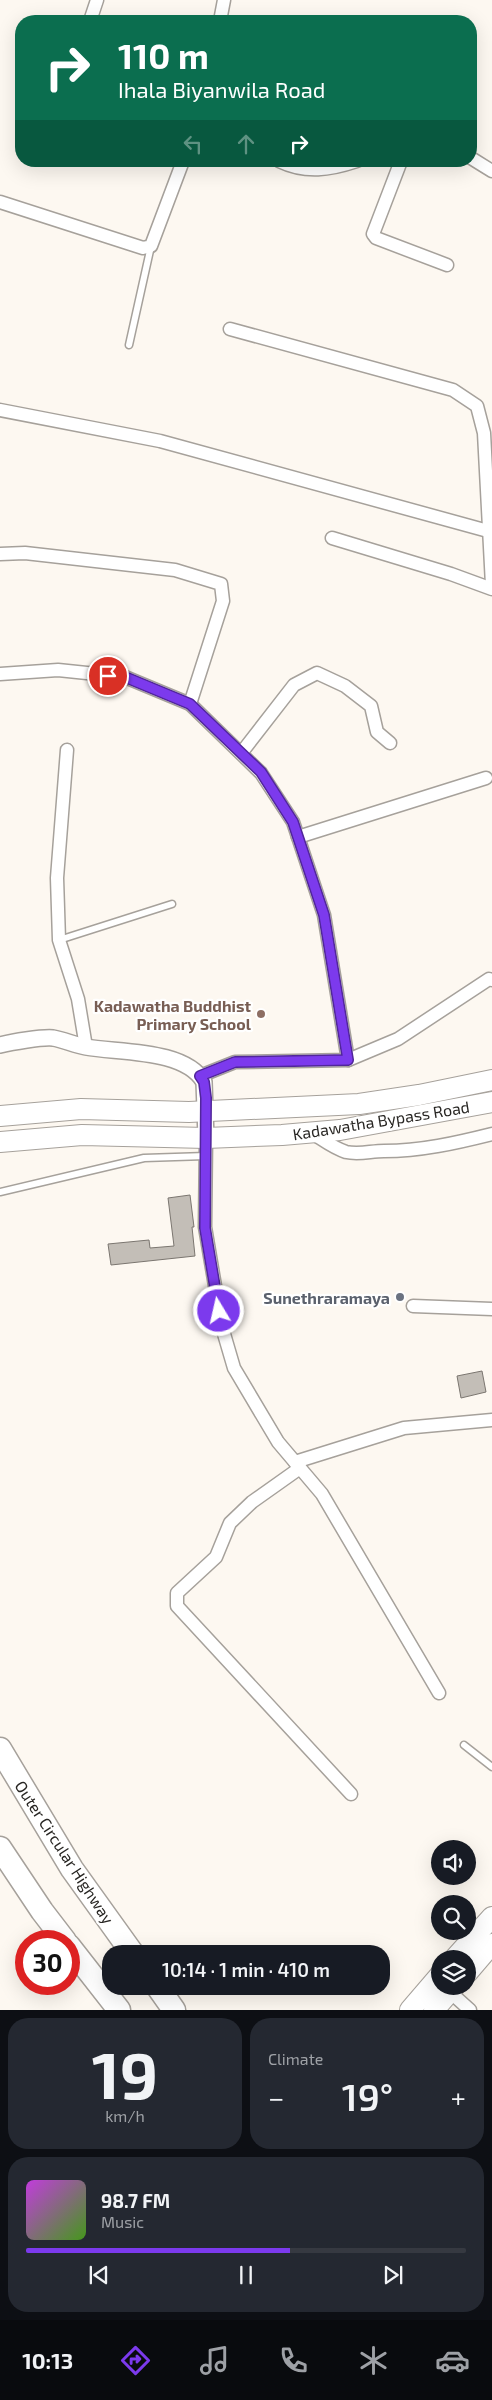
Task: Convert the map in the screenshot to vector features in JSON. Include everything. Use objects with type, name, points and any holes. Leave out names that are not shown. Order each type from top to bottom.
[{"type":"highway","name":"Outer Circular Highway","points":[[0,1749],[72,1869],[127,1945]]},
{"type":"highway","points":[[0,1848],[57,1930]]},
{"type":"highway","points":[[80,1960],[119,2010]]},
{"type":"highway","points":[[163,1995],[174,2010]]},
{"type":"main road","name":"Kadawatha Bypass Road","points":[[0,1116],[81,1109],[206,1112],[359,1104],[419,1095],[492,1080]]},
{"type":"main road","name":"Kadawatha Bypass Road","points":[[0,1142],[82,1135],[206,1147],[399,1120],[492,1102]]},
{"type":"main road","points":[[462,1950],[492,1916]]},
{"type":"main road","points":[[476,1963],[492,1944]]},
{"type":"main road","points":[[410,2010],[433,1995]]},
{"type":"main road","points":[[434,2010],[442,1995]]},
{"type":"street","points":[[92,15],[97,0]]},
{"type":"street","points":[[221,15],[224,0]]},
{"type":"street","points":[[477,162],[492,171]]},
{"type":"street","points":[[0,202],[143,248],[151,246],[181,167]]},
{"type":"street","points":[[295,167],[316,171],[332,167]]},
{"type":"street","points":[[399,167],[373,234],[376,238],[447,265]]},
{"type":"street","points":[[230,329],[453,390],[478,406],[488,433],[488,531],[492,585]]},
{"type":"street","points":[[0,410],[160,441],[488,531]]},
{"type":"street","points":[[332,538],[451,574],[492,589]]},
{"type":"street","points":[[0,554],[25,553],[175,570],[222,584],[223,601],[190,704]]},
{"type":"street","points":[[0,674],[58,670],[125,677],[190,704],[261,772],[293,822],[324,915],[348,1060]]},
{"type":"street","points":[[242,752],[294,685],[317,673],[345,686],[371,706],[377,732],[390,743]]},
{"type":"street","points":[[67,750],[57,878],[59,940],[78,999],[86,1047]]},
{"type":"street","points":[[298,838],[486,778]]},
{"type":"street","points":[[200,1076],[235,1062],[348,1060],[398,1039],[489,979],[492,980]]},
{"type":"street","points":[[0,1045],[52,1038],[86,1047],[155,1056],[181,1064],[200,1076],[205,1089],[206,1112],[205,1228],[222,1327],[234,1368],[278,1442],[322,1494],[439,1693]]},
{"type":"street","points":[[311,1133],[337,1148],[361,1154],[383,1151],[401,1152],[445,1146],[492,1134]]},
{"type":"street","points":[[412,1306],[492,1309]]},
{"type":"street","points":[[351,1794],[177,1606],[177,1593],[216,1557],[230,1522],[298,1465],[404,1428],[492,1420]]},
{"type":"street","points":[[457,1995],[470,2010]]},
{"type":"lane","points":[[129,345],[151,246]]},
{"type":"lane","points":[[59,940],[172,904]]},
{"type":"lane","points":[[0,1192],[144,1158],[206,1147]]},
{"type":"lane","points":[[464,1745],[492,1767]]},
{"type":"building","points":[[190,1195],[195,1256],[111,1265],[108,1244],[149,1240],[150,1248],[174,1246],[168,1198]]},
{"type":"building","points":[[482,1371],[486,1392],[461,1398],[457,1376]]},
{"type":"place","name":"Kadawatha Buddhist Primary School","points":[[261,1014]]},
{"type":"place","name":"Sunethraramaya","points":[[400,1297]]},
{"type":"route","points":[[108,676],[125,677],[190,704],[261,772],[293,822],[324,915],[348,1060],[235,1062],[200,1076],[204,1082],[206,1098],[205,1228],[219,1311]]}]
